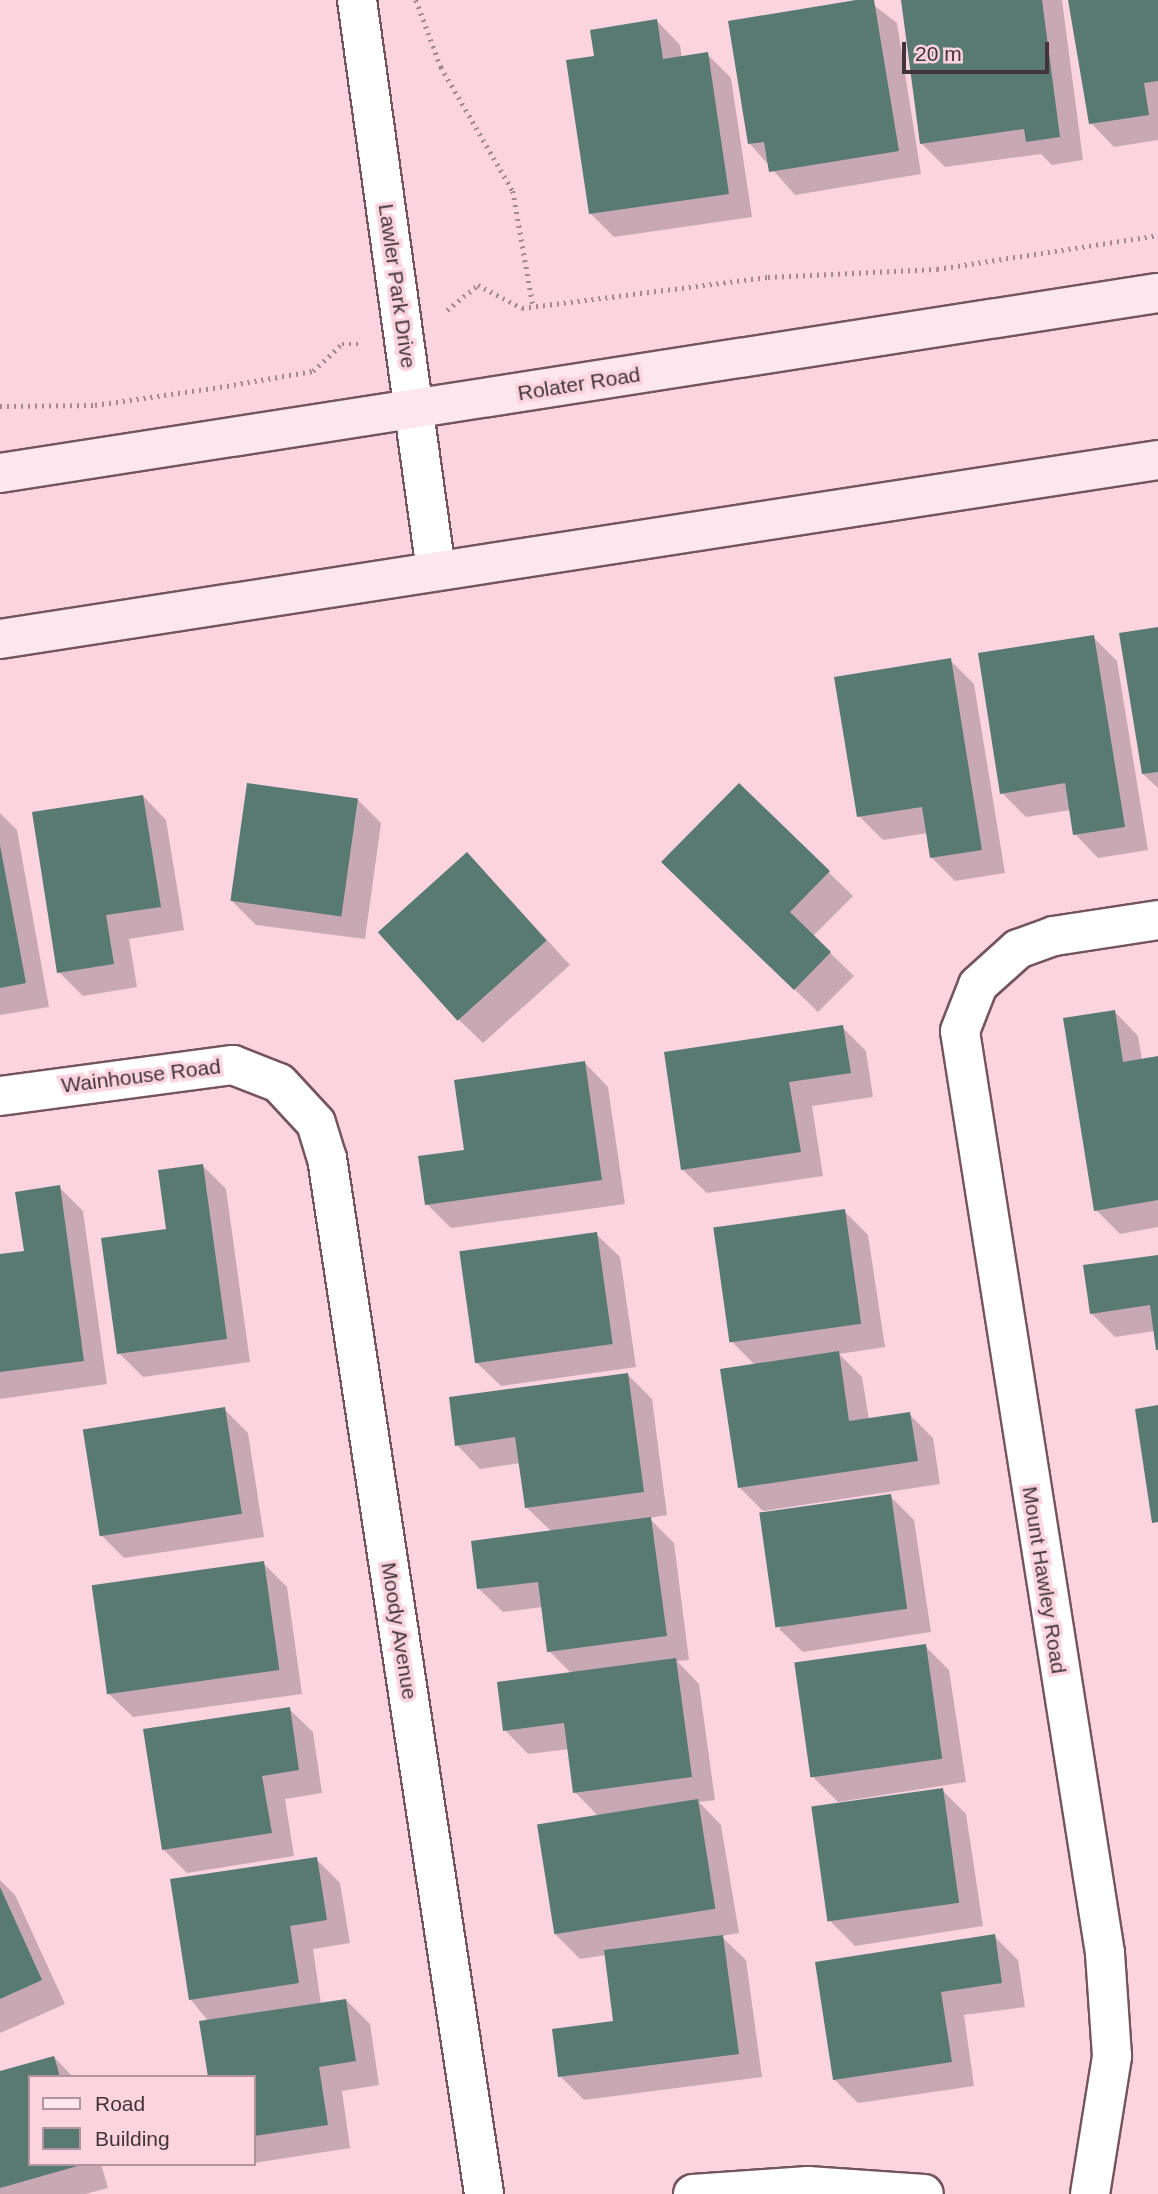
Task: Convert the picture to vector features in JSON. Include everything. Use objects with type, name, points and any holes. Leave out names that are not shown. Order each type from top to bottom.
[{"type":"main road","name":"Rolater Road","points":[[0,473],[1158,293]]},
{"type":"main road","points":[[0,639],[1158,460]]},
{"type":"street","name":"Lawler Park Drive","points":[[357,0],[436,571]]},
{"type":"street","name":"Mount Hawley Road","points":[[1090,2194],[1107,2107],[1111,2004],[960,1064],[964,1015],[988,972],[1035,941],[1158,920]]},
{"type":"street","name":"Wainhouse Road","points":[[0,1096],[216,1063],[249,1068],[279,1083]]},
{"type":"street","name":"Moody Avenue","points":[[279,1083],[316,1123],[327,1158],[485,2194]]},
{"type":"street","points":[[693,2194],[808,2186],[924,2194]]},
{"type":"path","points":[[416,0],[441,66],[513,191],[533,306]]},
{"type":"path","points":[[0,406],[95,405],[313,371],[342,344],[405,343],[478,285],[522,308],[768,277],[937,269],[1158,235]]},
{"type":"building","points":[[856,0],[874,0],[899,151],[769,172],[764,142],[748,144],[728,21]]},
{"type":"building","points":[[901,0],[1042,0],[1060,137],[1026,142],[1024,129],[920,144]]},
{"type":"building","points":[[1068,0],[1158,0],[1158,81],[1144,83],[1149,115],[1089,124]]},
{"type":"building","points":[[657,19],[663,59],[708,52],[729,194],[589,214],[566,60],[594,56],[590,30]]},
{"type":"building","points":[[1158,627],[1158,772],[1142,774],[1119,633]]},
{"type":"building","points":[[1094,635],[1125,827],[1073,835],[1065,783],[1000,794],[978,653]]},
{"type":"building","points":[[951,658],[982,850],[930,858],[922,807],[857,817],[834,677]]},
{"type":"building","points":[[247,783],[358,799],[341,916],[230,901]]},
{"type":"building","points":[[739,783],[830,871],[790,912],[831,952],[794,990],[661,862]]},
{"type":"building","points":[[143,795],[161,907],[106,915],[114,964],[57,973],[32,812]]},
{"type":"building","points":[[0,845],[26,983],[0,988]]},
{"type":"building","points":[[467,852],[547,940],[457,1021],[378,932]]},
{"type":"building","points":[[1115,1010],[1123,1062],[1158,1056],[1158,1200],[1094,1211],[1063,1018]]},
{"type":"building","points":[[843,1025],[851,1073],[789,1082],[801,1152],[681,1170],[664,1052]]},
{"type":"building","points":[[585,1061],[602,1180],[425,1205],[418,1156],[464,1150],[454,1080]]},
{"type":"building","points":[[203,1164],[227,1339],[117,1354],[101,1238],[166,1229],[158,1170]]},
{"type":"building","points":[[60,1185],[84,1361],[0,1372],[0,1254],[24,1251],[15,1192]]},
{"type":"building","points":[[845,1209],[861,1324],[729,1342],[713,1228]]},
{"type":"building","points":[[597,1232],[613,1344],[475,1363],[459,1251]]},
{"type":"building","points":[[1158,1255],[1156,1350],[1150,1305],[1090,1314],[1083,1265]]},
{"type":"building","points":[[839,1351],[849,1421],[910,1412],[918,1461],[738,1488],[720,1369]]},
{"type":"building","points":[[628,1373],[644,1492],[525,1508],[515,1437],[455,1446],[449,1397]]},
{"type":"building","points":[[1158,1405],[1158,1522],[1152,1523],[1135,1409]]},
{"type":"building","points":[[225,1407],[242,1514],[100,1536],[83,1430]]},
{"type":"building","points":[[891,1494],[907,1609],[775,1627],[759,1513]]},
{"type":"building","points":[[651,1517],[667,1636],[547,1652],[538,1582],[477,1589],[471,1541]]},
{"type":"building","points":[[264,1561],[279,1670],[107,1694],[92,1585]]},
{"type":"building","points":[[926,1644],[942,1759],[810,1777],[794,1663]]},
{"type":"building","points":[[676,1658],[692,1777],[573,1793],[564,1723],[503,1731],[497,1682]]},
{"type":"building","points":[[290,1707],[299,1770],[262,1776],[272,1833],[162,1850],[143,1729]]},
{"type":"building","points":[[943,1788],[959,1903],[827,1921],[811,1807]]},
{"type":"building","points":[[698,1799],[715,1909],[554,1934],[537,1824]]},
{"type":"building","points":[[317,1857],[327,1920],[290,1926],[299,1983],[189,2000],[170,1879]]},
{"type":"building","points":[[0,1887],[42,1980],[0,1999]]},
{"type":"building","points":[[995,1934],[1002,1983],[941,1992],[952,2062],[833,2080],[815,1962]]},
{"type":"building","points":[[723,1935],[739,2054],[558,2077],[552,2029],[613,2021],[604,1950]]},
{"type":"building","points":[[346,1999],[356,2061],[319,2067],[328,2125],[256,2136],[256,2075],[208,2075],[199,2021]]},
{"type":"building","points":[[54,2056],[59,2075],[28,2075],[28,2166],[77,2166],[0,2188],[0,2071]]}]
